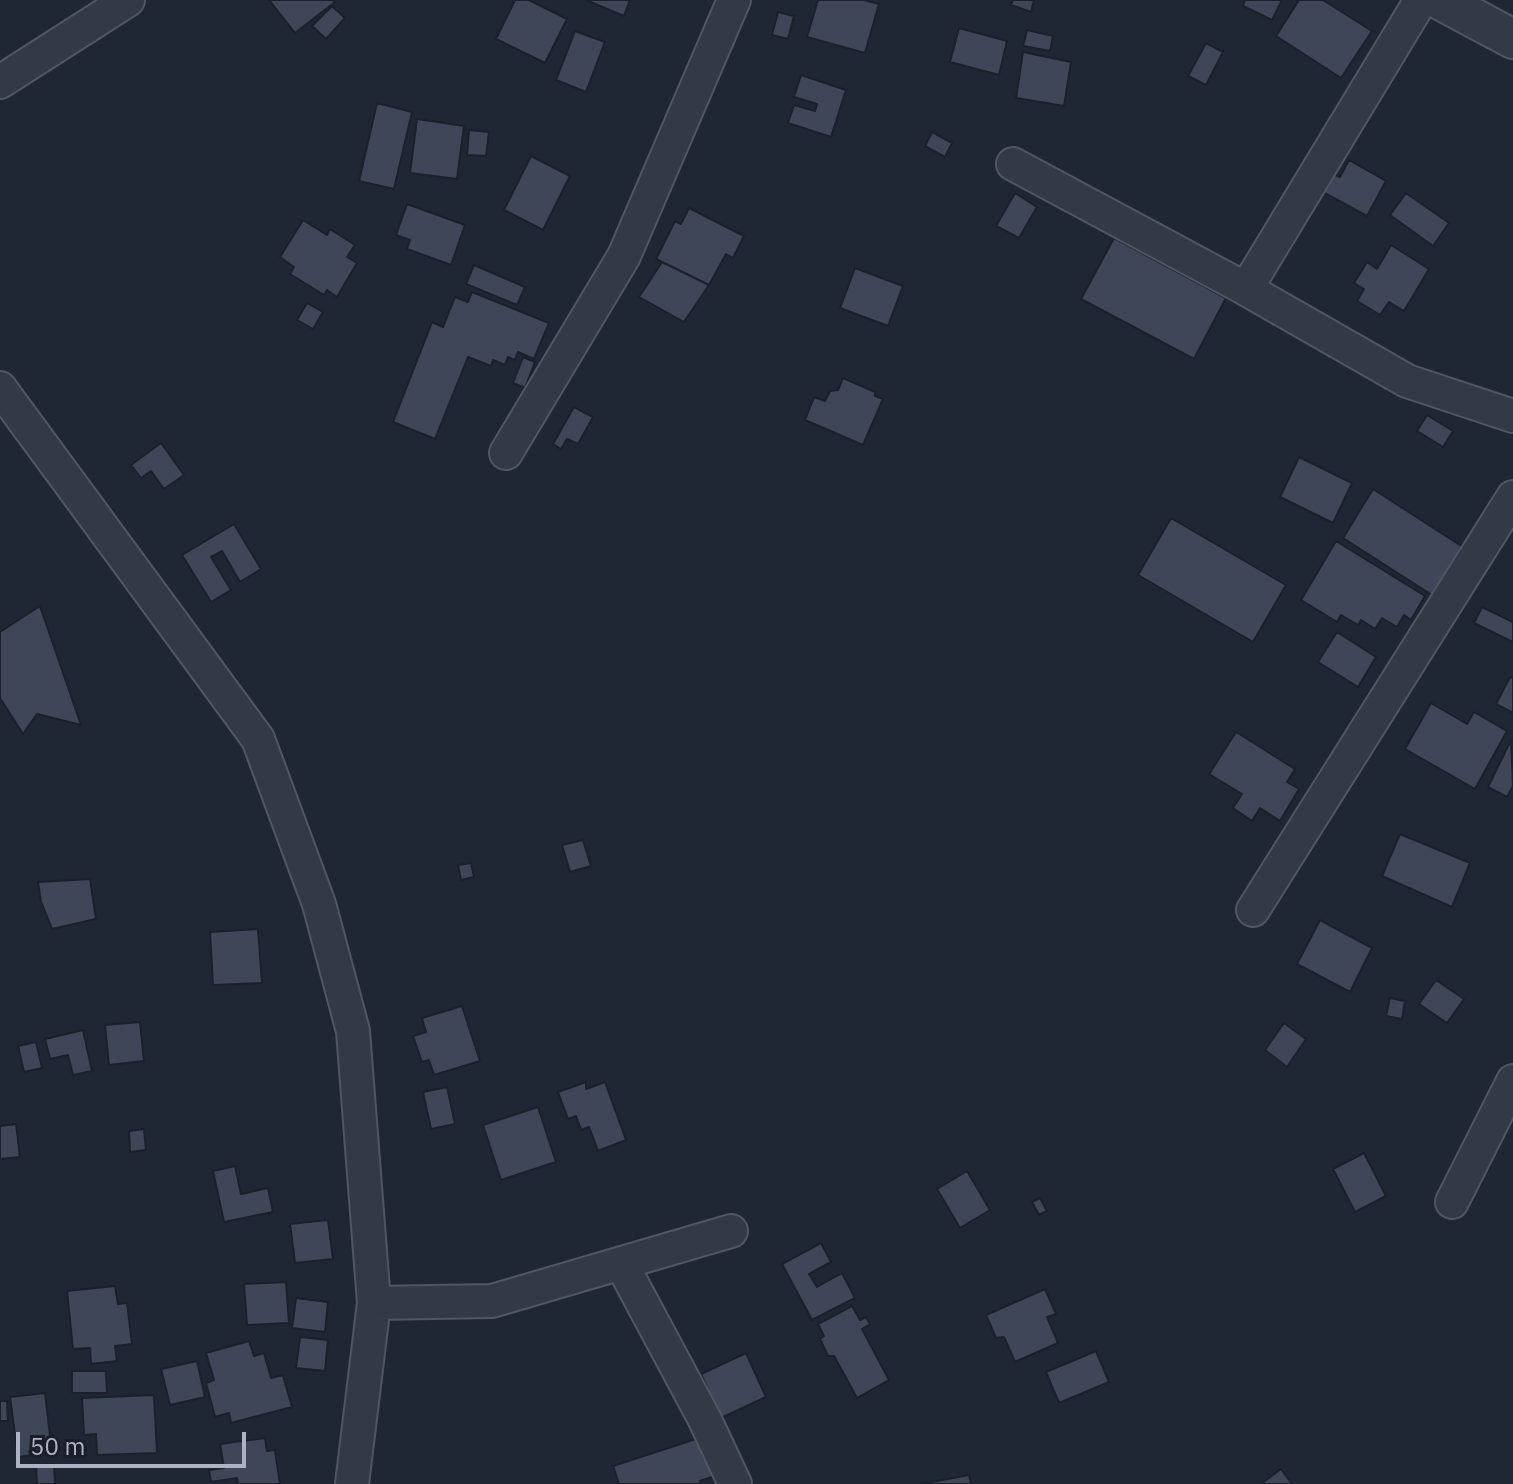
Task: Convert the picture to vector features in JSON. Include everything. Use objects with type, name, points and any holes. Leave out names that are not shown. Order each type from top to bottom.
[{"type":"street","points":[[0,82],[128,0]]},
{"type":"street","points":[[506,453],[624,256],[734,0]]},
{"type":"street","points":[[1246,289],[1421,0]]},
{"type":"street","points":[[1440,0],[1513,39]]},
{"type":"street","points":[[1013,164],[1246,289],[1407,381],[1513,416]]},
{"type":"street","points":[[0,388],[258,739],[319,904],[353,1031],[374,1303],[352,1484]]},
{"type":"street","points":[[1253,910],[1513,497]]},
{"type":"street","points":[[1452,1202],[1513,1081]]},
{"type":"street","points":[[374,1303],[492,1301],[731,1231]]},
{"type":"street","points":[[621,1263],[705,1420],[735,1484]]},
{"type":"building","points":[[269,0],[333,0],[335,2],[295,33]]},
{"type":"building","points":[[515,0],[529,0],[567,19],[545,63],[496,39]]},
{"type":"building","points":[[586,0],[630,0],[624,16]]},
{"type":"building","points":[[818,0],[864,0],[879,4],[865,53],[807,37]]},
{"type":"building","points":[[1013,0],[1034,0],[1031,12],[1011,5]]},
{"type":"building","points":[[1245,0],[1282,0],[1272,20],[1243,6]]},
{"type":"building","points":[[1299,0],[1323,0],[1372,31],[1341,78],[1276,36]]},
{"type":"building","points":[[332,6],[345,18],[326,39],[312,26]]},
{"type":"building","points":[[778,12],[794,16],[788,39],[772,35]]},
{"type":"building","points":[[959,28],[1007,41],[999,75],[950,62]]},
{"type":"building","points":[[1027,30],[1053,36],[1050,51],[1023,46]]},
{"type":"building","points":[[575,31],[605,42],[586,92],[556,80]]},
{"type":"building","points":[[1206,43],[1223,52],[1206,85],[1188,76]]},
{"type":"building","points":[[1023,52],[1071,62],[1064,106],[1016,98]]},
{"type":"building","points":[[801,75],[846,90],[831,137],[788,123],[794,105],[815,111],[817,104],[794,97]]},
{"type":"building","points":[[377,103],[412,112],[394,189],[359,181]]},
{"type":"building","points":[[417,119],[464,126],[457,179],[410,173]]},
{"type":"building","points":[[469,130],[489,132],[486,156],[467,155]]},
{"type":"building","points":[[932,132],[952,143],[945,157],[925,146]]},
{"type":"building","points":[[531,156],[570,176],[543,230],[504,210]]},
{"type":"building","points":[[1349,160],[1386,181],[1367,216],[1321,191],[1331,173],[1340,177]]},
{"type":"building","points":[[1015,193],[1037,207],[1019,238],[996,226]]},
{"type":"building","points":[[1406,193],[1449,223],[1433,246],[1390,215]]},
{"type":"building","points":[[407,204],[465,225],[451,265],[407,249],[410,240],[396,235]]},
{"type":"building","points":[[689,208],[744,236],[733,258],[726,254],[709,285],[656,259],[675,221],[681,224]]},
{"type":"building","points":[[303,220],[327,235],[330,229],[355,245],[347,257],[357,263],[337,297],[327,290],[324,295],[290,274],[294,267],[280,257]]},
{"type":"building","points":[[1114,238],[1226,298],[1194,359],[1081,299]]},
{"type":"building","points":[[1391,245],[1429,269],[1404,311],[1389,302],[1380,315],[1357,301],[1364,289],[1354,283],[1367,262],[1377,269]]},
{"type":"building","points":[[662,262],[709,285],[684,322],[639,297]]},
{"type":"building","points":[[474,265],[525,287],[517,305],[466,284]]},
{"type":"building","points":[[855,268],[903,286],[888,326],[840,308]]},
{"type":"building","points":[[472,292],[549,323],[534,359],[518,352],[515,360],[508,357],[505,365],[493,360],[491,366],[468,357],[435,439],[393,422],[432,322],[443,327],[455,297],[468,302]]},
{"type":"building","points":[[307,303],[323,312],[313,329],[297,320]]},
{"type":"building","points":[[523,357],[535,362],[525,388],[513,383]]},
{"type":"building","points":[[843,378],[875,392],[875,396],[883,399],[863,445],[805,420],[814,397],[825,401],[830,391],[838,390]]},
{"type":"building","points":[[574,407],[593,417],[578,444],[567,439],[561,449],[553,444]]},
{"type":"building","points":[[1427,415],[1453,431],[1443,447],[1417,431]]},
{"type":"building","points":[[161,443],[184,475],[164,489],[151,471],[141,478],[131,465]]},
{"type":"building","points":[[1299,457],[1352,483],[1333,523],[1280,497]]},
{"type":"building","points":[[1373,489],[1466,549],[1435,597],[1343,538]]},
{"type":"building","points":[[1171,518],[1286,585],[1253,642],[1138,575]]},
{"type":"building","points":[[234,524],[261,569],[240,582],[222,551],[211,557],[231,590],[211,602],[182,555]]},
{"type":"building","points":[[1336,541],[1425,596],[1411,620],[1404,615],[1397,627],[1382,618],[1375,629],[1361,620],[1358,625],[1341,615],[1337,622],[1301,600]]},
{"type":"building","points":[[40,606],[81,725],[37,714],[23,734],[0,698],[0,632]]},
{"type":"building","points":[[1482,607],[1513,622],[1513,642],[1474,623]]},
{"type":"building","points":[[1337,632],[1376,657],[1358,687],[1318,662]]},
{"type":"building","points":[[1510,677],[1513,678],[1513,713],[1496,704]]},
{"type":"building","points":[[1431,703],[1467,724],[1474,712],[1507,731],[1475,789],[1405,749]]},
{"type":"building","points":[[1236,732],[1295,769],[1287,782],[1299,789],[1280,821],[1260,808],[1252,821],[1233,808],[1242,794],[1209,774]]},
{"type":"building","points":[[1511,740],[1513,786],[1507,797],[1488,787]]},
{"type":"building","points":[[1400,834],[1470,863],[1452,907],[1382,876]]},
{"type":"building","points":[[583,840],[591,866],[570,872],[562,845]]},
{"type":"building","points":[[471,863],[474,877],[461,880],[458,865]]},
{"type":"building","points":[[90,879],[96,919],[52,929],[41,902],[38,882]]},
{"type":"building","points":[[1320,920],[1372,948],[1350,992],[1297,964]]},
{"type":"building","points":[[258,929],[262,983],[213,985],[210,932]]},
{"type":"building","points":[[1436,980],[1464,999],[1447,1023],[1419,1004]]},
{"type":"building","points":[[1390,998],[1405,1001],[1402,1019],[1386,1016]]},
{"type":"building","points":[[462,1006],[480,1061],[434,1075],[429,1060],[422,1062],[413,1036],[426,1032],[422,1018]]},
{"type":"building","points":[[140,1022],[144,1061],[109,1065],[105,1025]]},
{"type":"building","points":[[1284,1023],[1306,1039],[1287,1067],[1265,1050]]},
{"type":"building","points":[[83,1030],[92,1071],[73,1075],[68,1055],[50,1059],[45,1039]]},
{"type":"building","points":[[36,1042],[42,1068],[24,1072],[18,1046]]},
{"type":"building","points":[[586,1082],[586,1089],[605,1082],[626,1140],[598,1151],[589,1127],[581,1130],[576,1116],[568,1119],[558,1092]]},
{"type":"building","points":[[447,1087],[455,1124],[431,1129],[423,1092]]},
{"type":"building","points":[[538,1107],[556,1162],[501,1180],[483,1125]]},
{"type":"building","points":[[16,1124],[20,1157],[0,1159],[0,1126]]},
{"type":"building","points":[[144,1129],[146,1150],[130,1152],[129,1131]]},
{"type":"building","points":[[1364,1153],[1386,1196],[1355,1212],[1333,1169]]},
{"type":"building","points":[[235,1166],[241,1194],[268,1188],[273,1212],[224,1222],[213,1171]]},
{"type":"building","points":[[967,1171],[990,1210],[960,1228],[937,1189]]},
{"type":"building","points":[[1040,1198],[1047,1211],[1039,1215],[1032,1202]]},
{"type":"building","points":[[328,1220],[333,1259],[295,1263],[290,1224]]},
{"type":"building","points":[[821,1243],[831,1262],[809,1274],[817,1287],[842,1273],[855,1298],[812,1320],[782,1264]]},
{"type":"building","points":[[286,1282],[289,1323],[247,1325],[244,1284]]},
{"type":"building","points":[[115,1286],[118,1304],[127,1303],[132,1344],[115,1346],[117,1361],[91,1364],[90,1348],[73,1349],[67,1291]]},
{"type":"building","points":[[1045,1289],[1056,1314],[1047,1317],[1058,1343],[1015,1362],[1004,1337],[996,1338],[986,1315]]},
{"type":"building","points":[[296,1298],[328,1302],[325,1332],[292,1328]]},
{"type":"building","points":[[852,1306],[860,1320],[866,1317],[870,1324],[862,1329],[889,1380],[857,1398],[834,1356],[828,1356],[820,1339],[824,1336],[818,1324]]},
{"type":"building","points":[[300,1337],[328,1340],[325,1371],[296,1368]]},
{"type":"building","points":[[249,1341],[254,1356],[264,1353],[271,1378],[283,1375],[292,1407],[231,1423],[229,1413],[215,1417],[206,1383],[214,1380],[206,1353]]},
{"type":"building","points":[[1096,1351],[1109,1382],[1059,1403],[1046,1372]]},
{"type":"building","points":[[746,1353],[766,1397],[721,1418],[701,1374]]},
{"type":"building","points":[[197,1361],[205,1397],[170,1405],[161,1369]]},
{"type":"building","points":[[72,1371],[106,1371],[107,1393],[72,1393]]},
{"type":"building","points":[[45,1393],[52,1452],[18,1457],[10,1397]]},
{"type":"building","points":[[154,1395],[157,1453],[97,1455],[96,1434],[84,1435],[82,1398]]},
{"type":"building","points":[[0,1401],[7,1401],[8,1421],[0,1421]]},
{"type":"building","points":[[708,1435],[721,1474],[700,1481],[701,1484],[619,1484],[613,1466]]},
{"type":"building","points":[[265,1438],[267,1451],[275,1450],[280,1484],[238,1484],[237,1478],[211,1482],[209,1470],[224,1468],[220,1444]]},
{"type":"building","points":[[54,1464],[55,1484],[37,1484],[36,1465]]},
{"type":"building","points":[[1281,1469],[1292,1484],[1261,1484]]},
{"type":"building","points":[[969,1475],[971,1484],[921,1484]]}]
